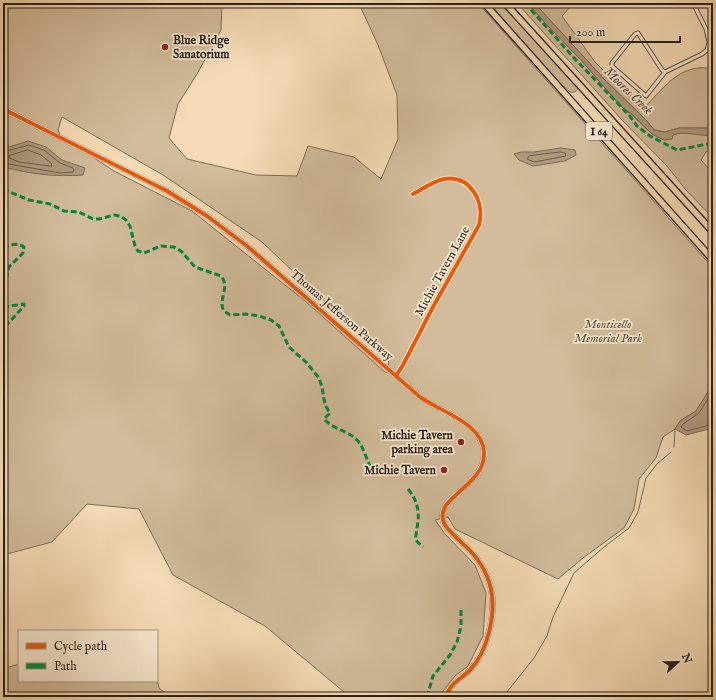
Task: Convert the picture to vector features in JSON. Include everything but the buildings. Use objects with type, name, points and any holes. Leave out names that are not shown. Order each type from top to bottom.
[{"type":"highway","name":"I 64","points":[[484,3],[713,260]]},
{"type":"highway","name":"I 64","points":[[505,3],[713,232]]},
{"type":"highway","points":[[508,3],[531,32]]},
{"type":"main road","name":"Thomas Jefferson Parkway","points":[[3,109],[167,191],[208,216],[247,246],[428,402],[462,421],[479,435],[484,448],[484,459],[478,473],[470,483],[450,501],[443,510],[442,517],[446,527],[474,555],[484,571],[490,588],[492,614],[488,636],[476,663],[467,673],[451,686],[446,697]]},
{"type":"street","points":[[665,72],[662,70],[638,33],[635,34],[612,63],[612,66],[646,96],[665,72],[702,54],[707,50],[708,44],[706,29],[693,3]]},
{"type":"street","points":[[708,44],[713,45]]},
{"type":"street","name":"Michie Tavern Lane","points":[[396,376],[479,225],[480,219],[480,208],[477,196],[470,187],[458,180],[446,179],[438,181],[413,194]]},
{"type":"green space","name":"Monticello Memorial Park","points":[[3,3],[222,3],[221,30],[197,74],[178,104],[169,138],[187,159],[256,175],[297,176],[308,146],[354,157],[381,179],[398,139],[397,95],[378,45],[361,8],[366,3],[478,3],[713,268],[713,384],[696,411],[680,421],[675,429],[663,437],[656,458],[639,479],[634,509],[624,528],[583,558],[558,579],[455,529],[448,517],[435,520],[445,534],[475,565],[486,593],[483,636],[468,666],[455,676],[443,691],[441,697],[350,697],[265,626],[173,575],[139,509],[87,504],[52,542],[3,555]],"holes":[[[62,117],[163,175],[262,242],[389,362],[386,373],[305,301],[192,211],[114,171],[61,136],[58,130]]]},
{"type":"green space","points":[[489,3],[502,3],[578,86],[576,91],[570,92],[562,85]]},
{"type":"green space","points":[[517,3],[527,3],[581,60],[625,110],[653,134],[665,140],[672,139],[673,135],[682,133],[713,135],[713,149],[706,152],[701,160],[713,173],[713,218],[686,190],[666,165],[622,120]]},
{"type":"green space","points":[[534,3],[574,3],[562,16],[595,62],[623,90],[646,106],[667,84],[683,72],[702,68],[713,69],[713,128],[679,128],[665,132],[654,130],[647,121],[604,79]]},
{"type":"green space","points":[[18,664],[18,682],[158,682],[159,688],[170,697],[3,697],[3,669]]},
{"type":"water","points":[[527,3],[534,3],[541,10],[604,79],[647,121],[654,130],[665,132],[679,128],[713,128],[713,135],[682,133],[673,135],[672,139],[664,140],[652,134],[632,114],[625,110],[617,102],[581,60]]},
{"type":"water","points":[[28,141],[46,147],[62,160],[85,168],[83,175],[63,176],[43,174],[3,167],[3,149]]},
{"type":"water","points":[[561,148],[575,150],[576,155],[565,161],[533,166],[519,160],[514,154],[521,152],[534,152]]},
{"type":"water","points":[[713,384],[713,428],[686,435],[675,429],[680,421],[696,411]]},
{"type":"waterway","points":[[674,447],[675,429]]},
{"type":"waterway","points":[[503,697],[534,658],[547,636],[553,617],[574,573],[629,528],[638,512],[646,478],[657,464],[671,452]]},
{"type":"marked path","points":[[525,3],[576,60],[629,115],[637,126],[650,136],[677,150],[713,143]]},
{"type":"marked path","points":[[3,189],[29,200],[50,204],[64,211],[79,212],[93,219],[114,215],[120,216],[126,220],[130,226],[135,246],[138,251],[144,253],[161,246],[174,247],[181,251],[195,267],[221,276],[225,285],[222,303],[224,311],[230,315],[245,314],[259,316],[271,320],[279,326],[289,347],[306,362],[319,378],[325,405],[330,413],[324,419],[332,426],[350,434],[358,441],[369,464],[379,475]]},
{"type":"marked path","points":[[3,248],[16,244],[24,247],[23,253],[9,267],[3,292]]},
{"type":"marked path","points":[[3,307],[24,304],[24,306],[3,329]]},
{"type":"marked path","points":[[408,489],[414,498],[417,507],[418,523],[416,540],[423,547]]},
{"type":"marked path","points":[[427,697],[433,676],[450,655],[457,642],[461,626],[461,609]]},
{"type":"cycle path","points":[[3,109],[167,191],[207,216],[247,246],[420,397],[460,420],[470,427],[477,435],[482,444],[484,454],[481,467],[466,486],[446,505],[443,511],[443,518],[447,528],[472,553],[487,576],[492,599],[491,621],[482,653],[470,670],[453,685],[446,697]]},
{"type":"cycle path","points":[[396,376],[479,225],[480,216],[478,199],[469,186],[462,181],[454,179],[440,180],[413,194]]},
{"type":"place","name":"Blue Ridge Sanatorium","points":[[165,47]]},
{"type":"place","name":"Michie Tavern parking area","points":[[461,442]]},
{"type":"place","name":"Michie Tavern","points":[[444,470]]},
{"type":"water label","name":"Moores Creek","points":[[629,90]]}]
